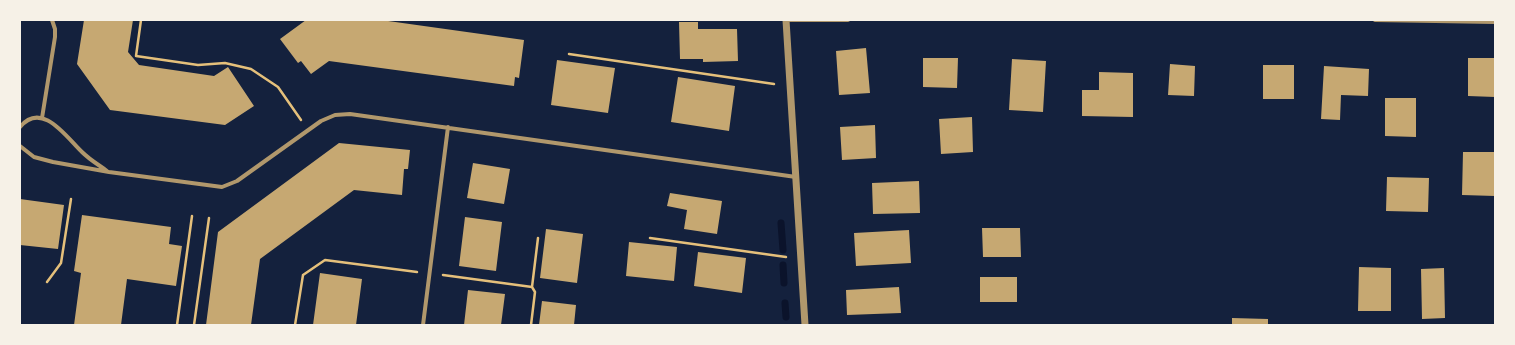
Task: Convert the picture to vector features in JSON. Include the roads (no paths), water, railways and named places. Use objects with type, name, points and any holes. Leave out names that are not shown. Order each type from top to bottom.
[{"type":"street","points":[[42,118],[56,37],[52,20]]},
{"type":"street","points":[[805,325],[786,20],[848,20]]},
{"type":"street","points":[[1375,20],[1495,22]]},
{"type":"street","points":[[20,146],[34,157],[109,172],[213,186],[228,186],[308,130],[335,115],[350,114],[796,177]]},
{"type":"street","points":[[20,127],[27,120],[42,118],[57,126],[82,153],[109,172]]},
{"type":"street","points":[[424,324],[448,127]]},
{"type":"waterway","points":[[781,223],[783,250]]},
{"type":"waterway","points":[[783,265],[784,283]]},
{"type":"waterway","points":[[785,303],[786,317]]}]
